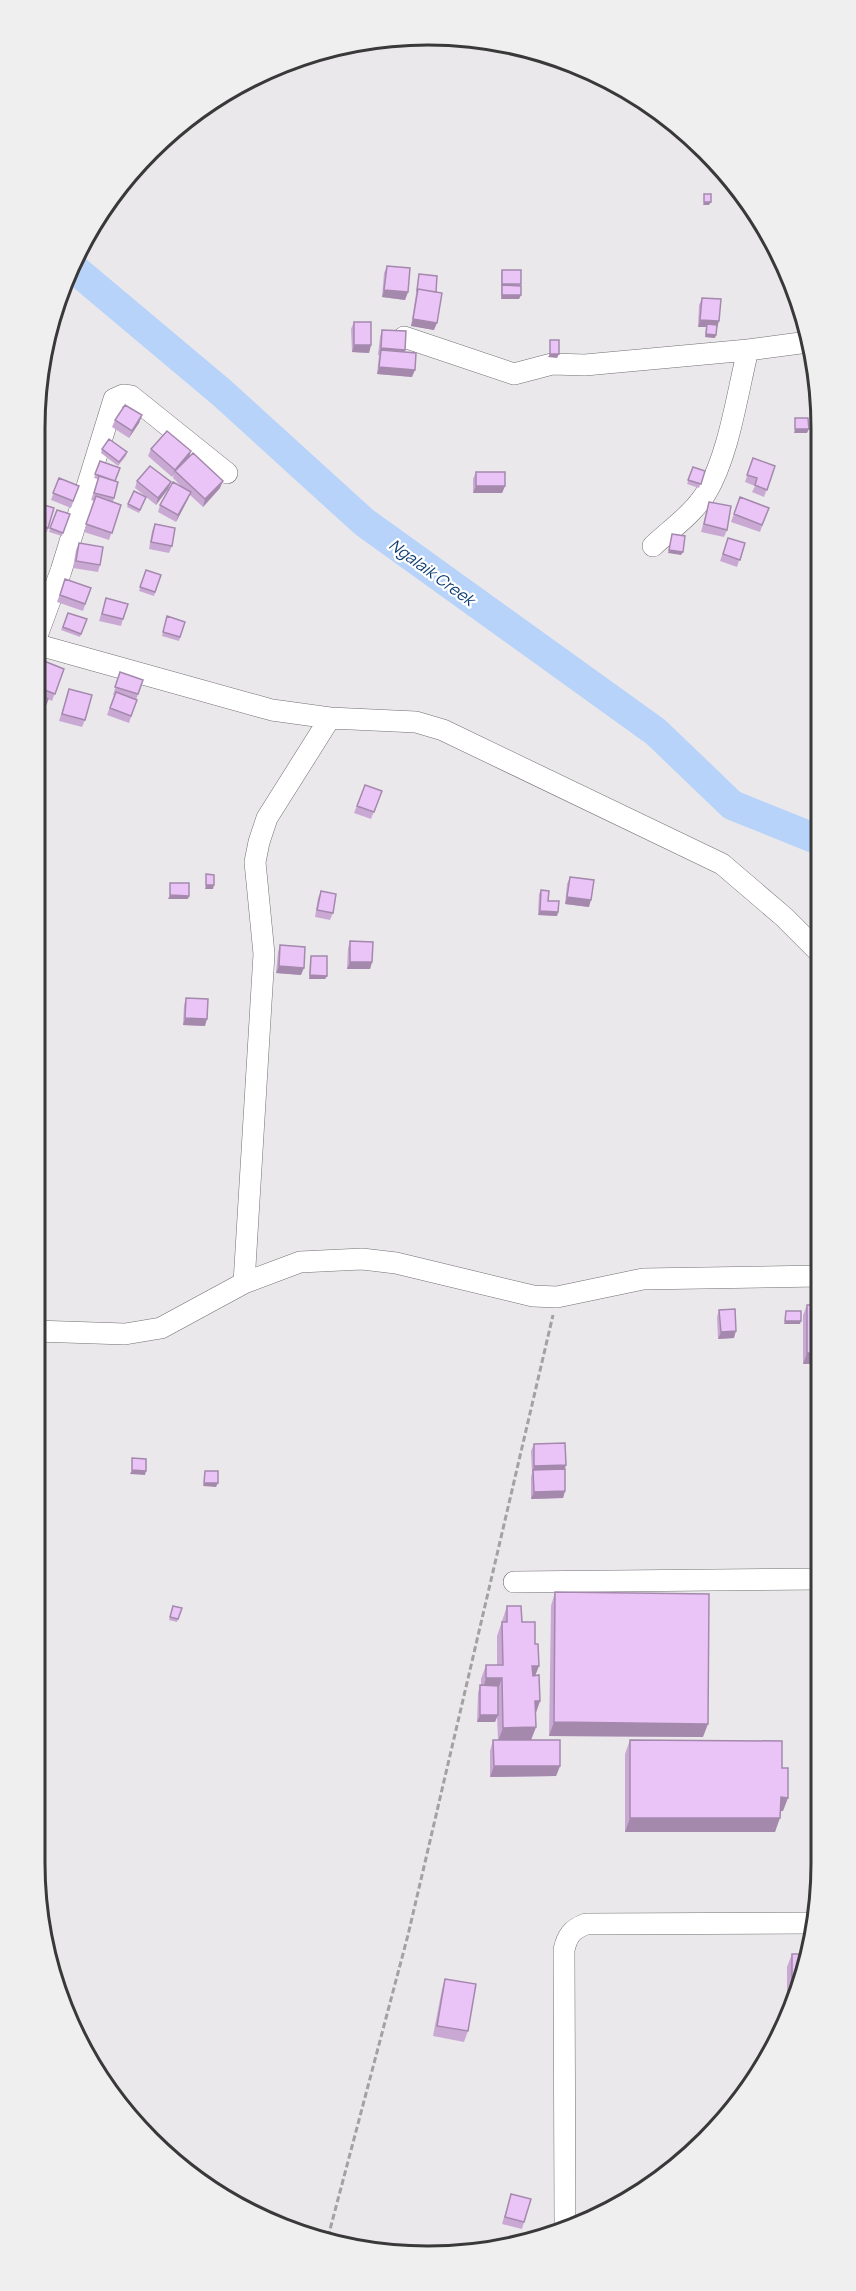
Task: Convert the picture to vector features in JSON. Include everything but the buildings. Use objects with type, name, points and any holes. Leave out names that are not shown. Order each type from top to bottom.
[{"type":"street","points":[[404,337],[514,374],[552,364],[585,365],[801,343]]},
{"type":"street","points":[[653,546],[694,508],[715,477],[748,350]]},
{"type":"street","points":[[45,614],[61,571],[114,399],[123,395],[130,396],[227,473]]},
{"type":"street","points":[[45,646],[272,710],[330,718],[416,723],[443,730],[722,864],[784,916],[811,944]]},
{"type":"street","points":[[244,1283],[264,954],[255,862],[267,818],[330,718]]},
{"type":"street","points":[[45,1330],[125,1334],[161,1328],[244,1283],[300,1262],[362,1259],[417,1268],[533,1296],[557,1297],[643,1279],[811,1276]]},
{"type":"street","points":[[514,1582],[811,1579]]},
{"type":"street","points":[[566,2220],[564,1950],[569,1934],[586,1924],[806,1923]]},
{"type":"path","points":[[329,2233],[408,1935],[557,1297]]},
{"type":"waterway","name":"Ngalaik Creek","points":[[78,272],[221,392],[364,522],[656,732],[732,805],[811,837]]}]
